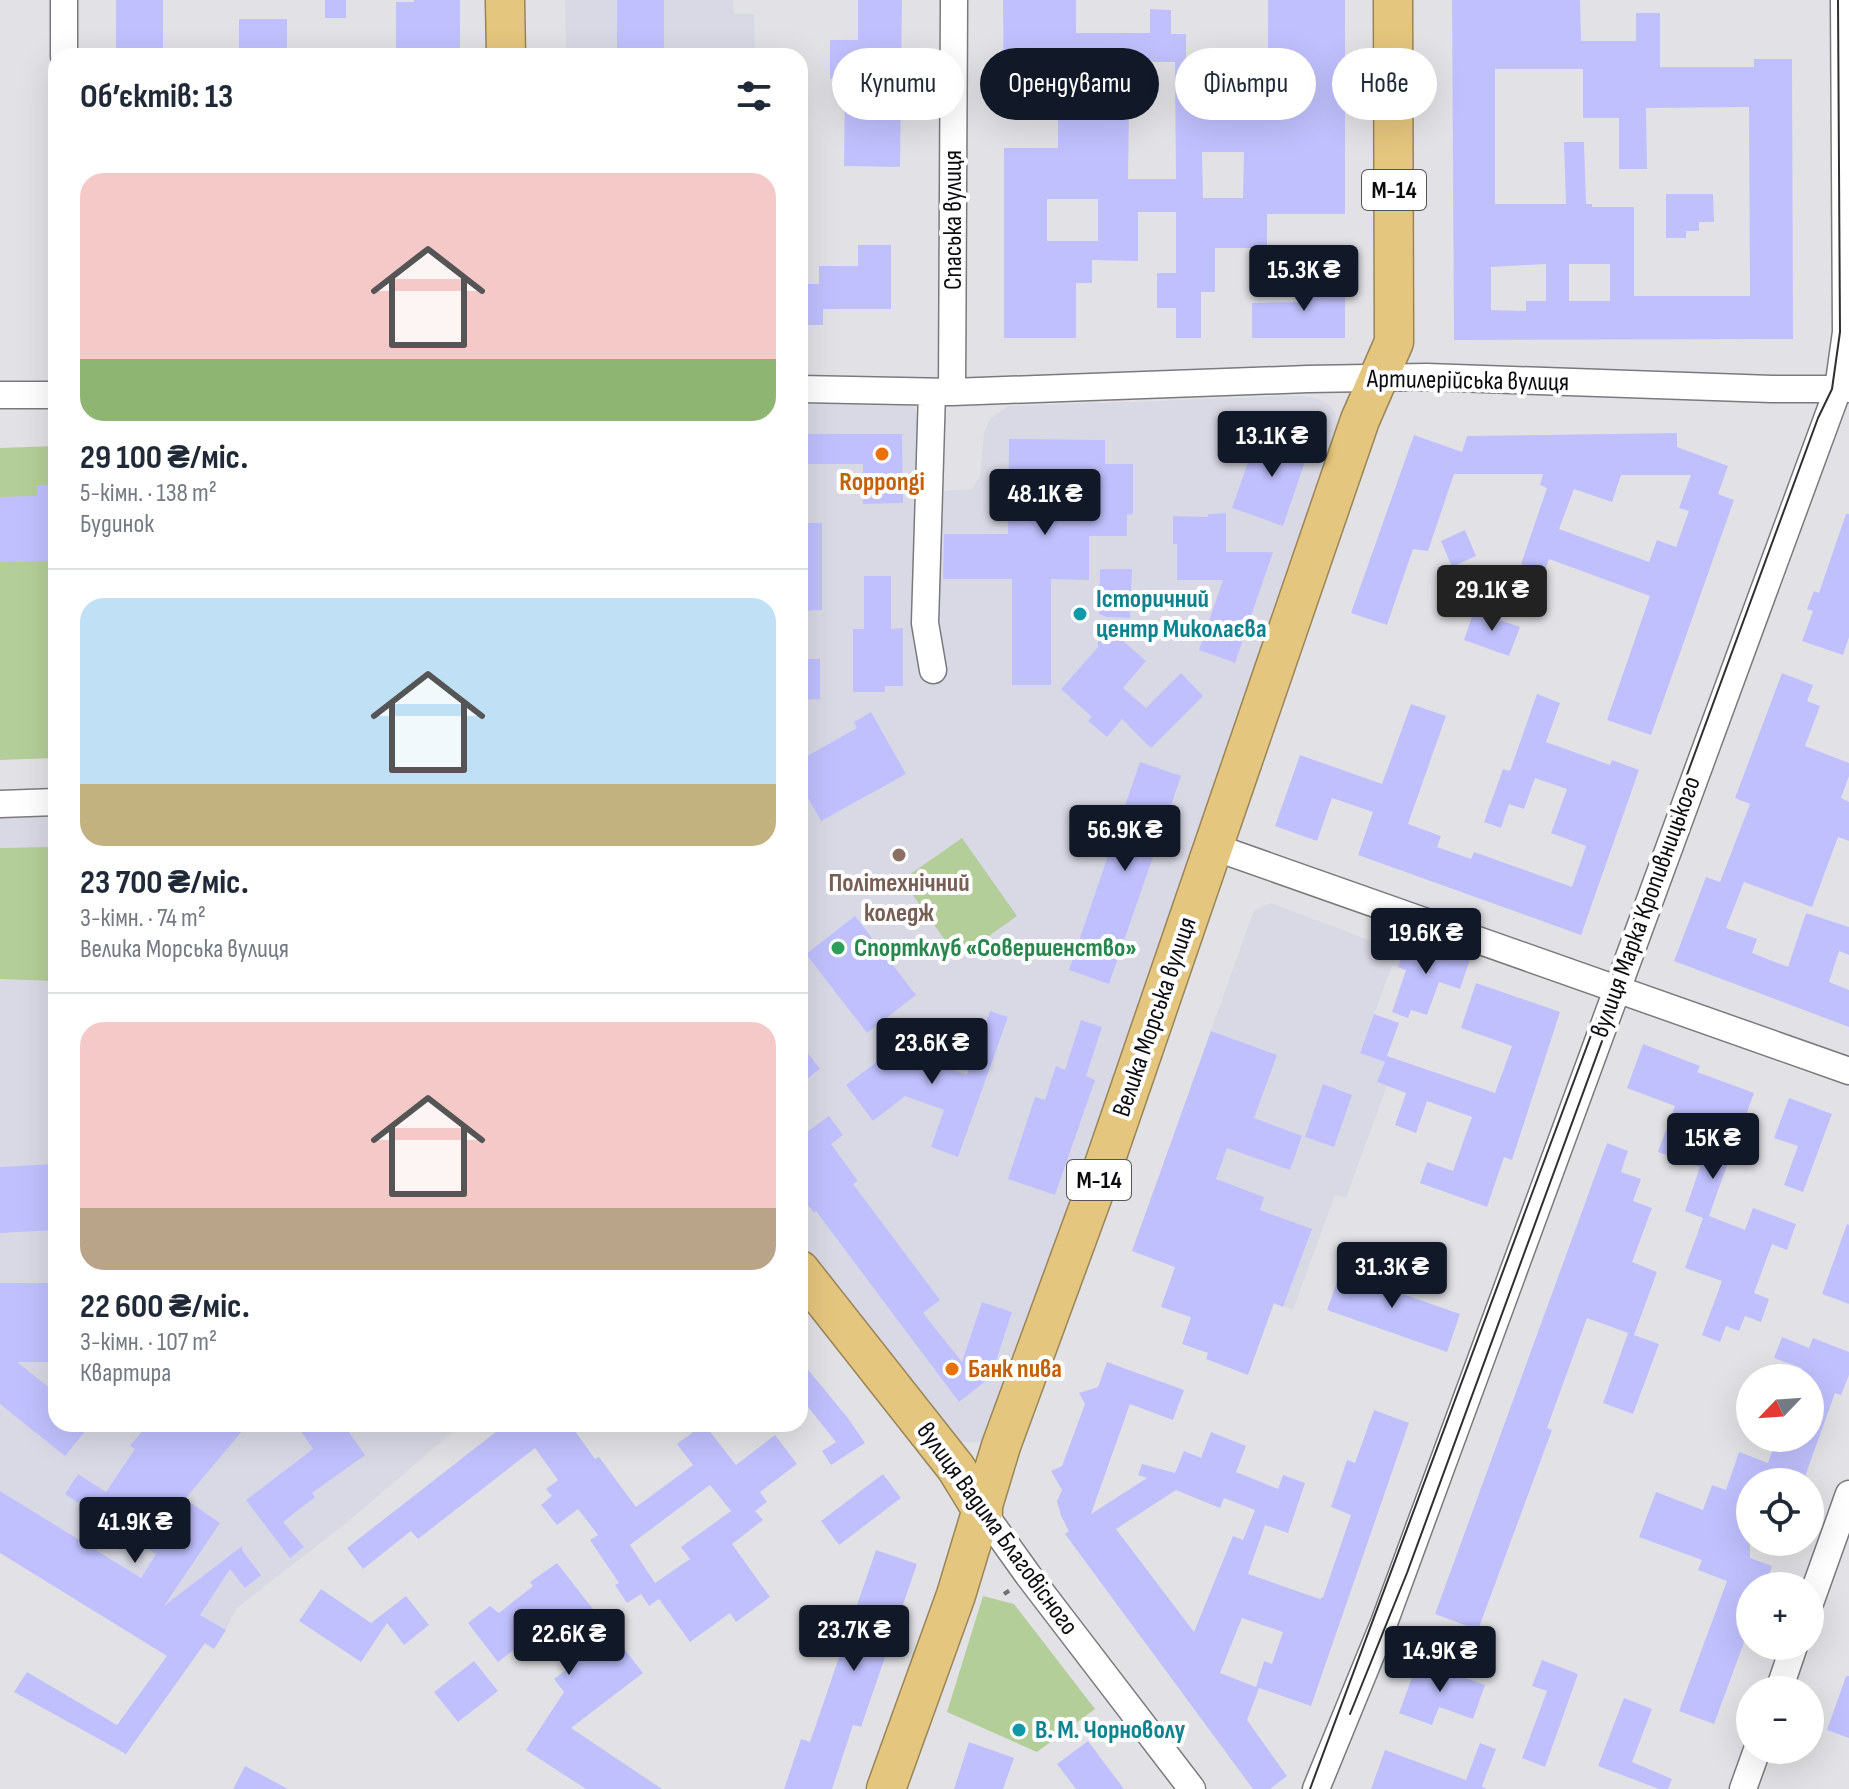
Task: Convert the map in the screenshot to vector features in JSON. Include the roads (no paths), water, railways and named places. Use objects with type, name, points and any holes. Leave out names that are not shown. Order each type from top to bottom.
[{"type":"highway","points":[[505,0],[506,48]]},
{"type":"highway","name":"Велика Морська вулиця","points":[[886,1789],[983,1512],[1001,1446],[1094,1193],[1360,420],[1394,342],[1393,0]]},
{"type":"highway","name":"вулиця Вадима Благовісного","points":[[808,1280],[956,1468],[983,1512]]},
{"type":"street","points":[[64,0],[64,48]]},
{"type":"street","name":"Спаська вулиця","points":[[933,670],[925,623],[942,392],[954,0]]},
{"type":"street","name":"вулиця Марка Кропивницького","points":[[1316,1789],[1384,1623],[1616,989],[1843,389],[1846,332],[1844,0]]},
{"type":"street","name":"Артилерійська вулиця","points":[[808,389],[942,392],[1427,377],[1843,389]]},
{"type":"street","points":[[0,395],[48,395]]},
{"type":"street","points":[[0,804],[48,802]]},
{"type":"street","points":[[1214,847],[1849,1071]]},
{"type":"street","points":[[1821,1572],[1849,1494]]},
{"type":"street","name":"вулиця Вадима Благовісного","points":[[983,1512],[1192,1789]]},
{"type":"street","points":[[1743,1789],[1752,1764]]},
{"type":"tram line","points":[[1310,1789],[1818,418],[1832,389],[1840,332],[1838,0]]},
{"type":"tram line","points":[[1350,1714],[1407,1573],[1627,973]]},
{"type":"place","name":"Roppongi","points":[[882,454]]},
{"type":"place","name":"Історичний центр Миколаєва","points":[[1080,614]]},
{"type":"place","name":"Політехнічний коледж","points":[[899,855]]},
{"type":"place","name":"Спортклуб «Совершенство»","points":[[838,948]]},
{"type":"place","name":"Банк пива","points":[[952,1369]]},
{"type":"place","name":"В. М. Чорноволу","points":[[1019,1730]]}]
